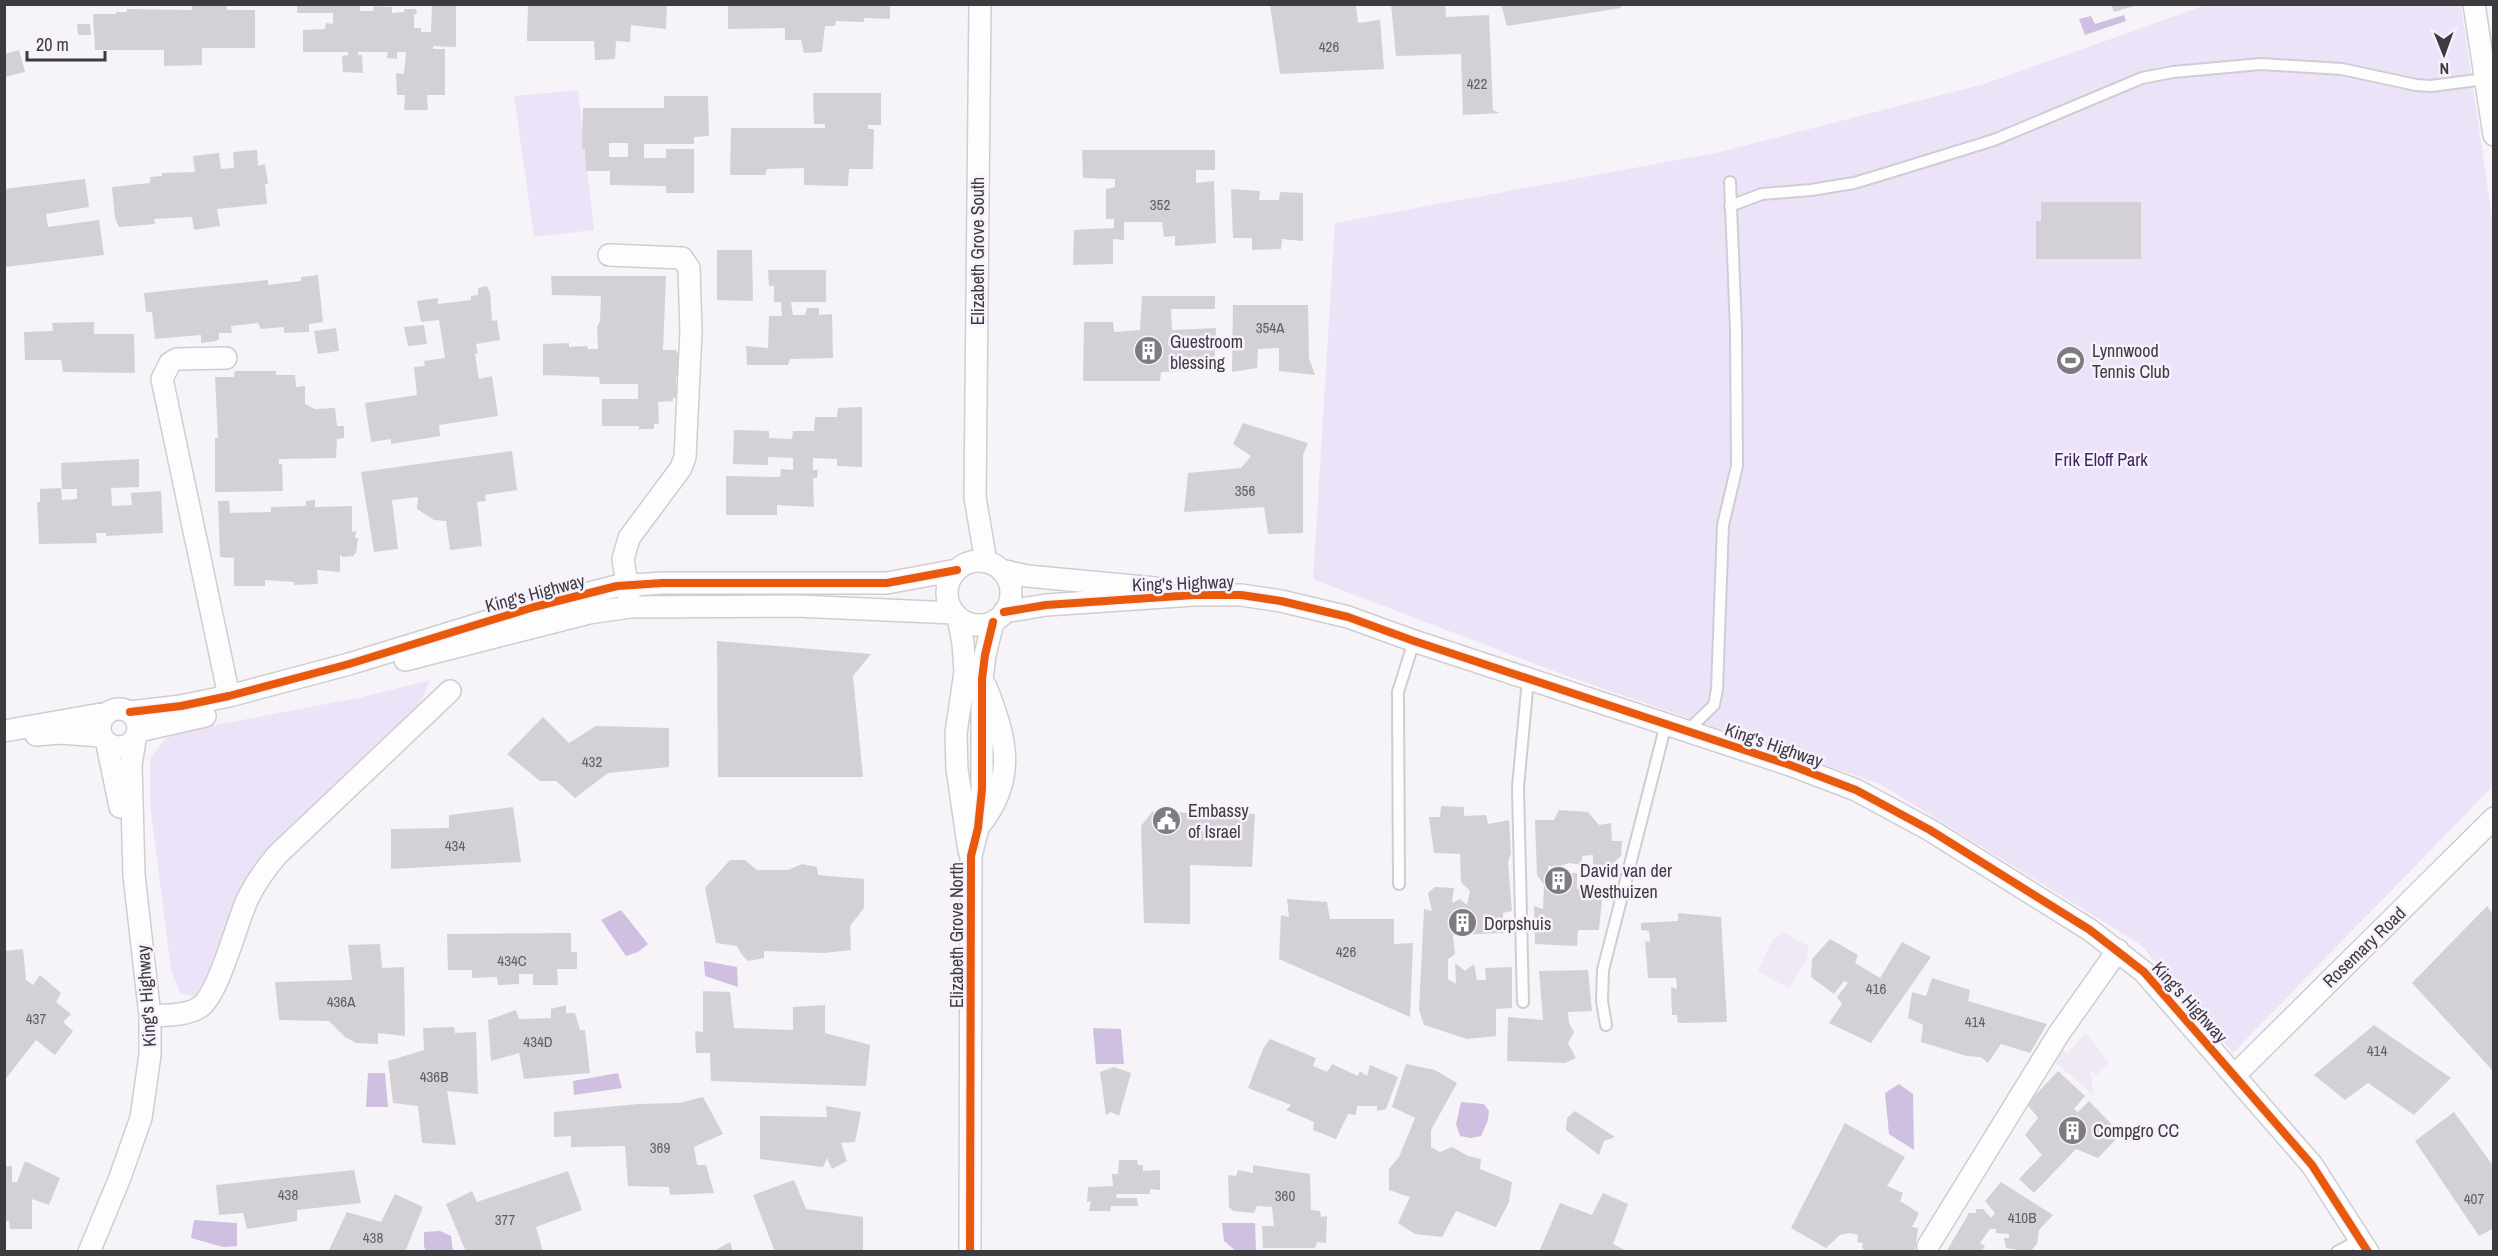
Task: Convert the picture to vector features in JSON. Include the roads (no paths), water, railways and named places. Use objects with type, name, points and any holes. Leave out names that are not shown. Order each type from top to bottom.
[{"type":"street","name":"Elizabeth Grove South","points":[[959,568],[975,497],[980,4]]},
{"type":"street","points":[[2474,4],[2493,128]]},
{"type":"street","points":[[609,255],[682,258],[689,268],[691,331],[685,457],[681,468],[628,538],[623,559],[630,607]]},
{"type":"street","points":[[226,358],[177,359],[170,363],[162,380],[229,696]]},
{"type":"street","name":"Elizabeth Grove South","points":[[975,497],[994,566]]},
{"type":"street","points":[[969,562],[994,566],[1007,578],[1011,594],[999,617],[976,625],[955,615],[947,601],[947,586],[959,568],[969,562]]},
{"type":"street","name":"King's Highway","points":[[994,566],[1027,576],[1148,587],[1194,595]]},
{"type":"street","name":"King's Highway","points":[[130,712],[181,706],[229,696],[349,664],[534,607],[628,585],[663,583],[887,584],[959,568]]},
{"type":"street","name":"King's Highway","points":[[999,617],[1046,604],[1194,595],[1241,596],[1281,601],[1348,617],[1528,679],[1688,730],[1856,790],[1930,830],[2118,950],[2144,972],[2312,1165],[2365,1245]]},
{"type":"street","name":"King's Highway","points":[[89,1251],[119,1180],[141,1118],[150,1055],[150,1016],[134,875],[130,765],[137,736],[589,613],[630,607],[797,606],[955,615]]},
{"type":"street","name":"Elizabeth Grove North","points":[[955,615],[963,643],[965,672],[956,733],[958,781],[970,856],[970,1251]]},
{"type":"street","name":"Elizabeth Grove North","points":[[970,856],[978,828],[982,789],[982,679],[985,655],[999,617]]},
{"type":"street","points":[[150,1016],[183,1013],[203,1005],[213,987],[248,898],[264,870],[450,691]]},
{"type":"street","points":[[4,731],[123,708],[130,712],[139,724],[137,736],[127,746],[117,747],[104,740],[60,733],[4,737]]},
{"type":"street","points":[[104,740],[100,727],[101,719],[107,712]]},
{"type":"street","name":"King's Highway","points":[[104,740],[134,875]]},
{"type":"street","name":"Rosemary Road","points":[[2235,1075],[2493,818]]},
{"type":"street","points":[[1928,1246],[2058,1035],[2118,950]]},
{"type":"lane","points":[[1730,206],[1762,194],[1812,190],[1874,177],[1994,140],[2142,78],[2173,72],[2261,64],[2342,69],[2416,85],[2432,86],[2485,79]]},
{"type":"lane","points":[[1688,730],[1714,705],[1717,689],[1723,525],[1737,466],[1737,329],[1730,182]]},
{"type":"lane","points":[[1399,884],[1398,692],[1414,641]]},
{"type":"lane","points":[[1523,1002],[1518,787],[1528,679]]},
{"type":"lane","points":[[1606,1025],[1602,1001],[1603,970],[1666,724]]},
{"type":"lane","points":[[2337,1251],[2365,1245]]},
{"type":"place","name":"Guestroom blessing","points":[[1149,351]]},
{"type":"place","name":"Lynnwood Tennis Club","points":[[2071,360]]},
{"type":"place","name":"Embassy of Israel","points":[[1167,820]]},
{"type":"place","name":"David van der Westhuizen","points":[[1559,880]]},
{"type":"place","name":"Dorpshuis","points":[[1463,923]]},
{"type":"place","name":"Compgro CC","points":[[2072,1130]]},
{"type":"park label","name":"Frik Eloff Park","points":[[2101,459]]}]
